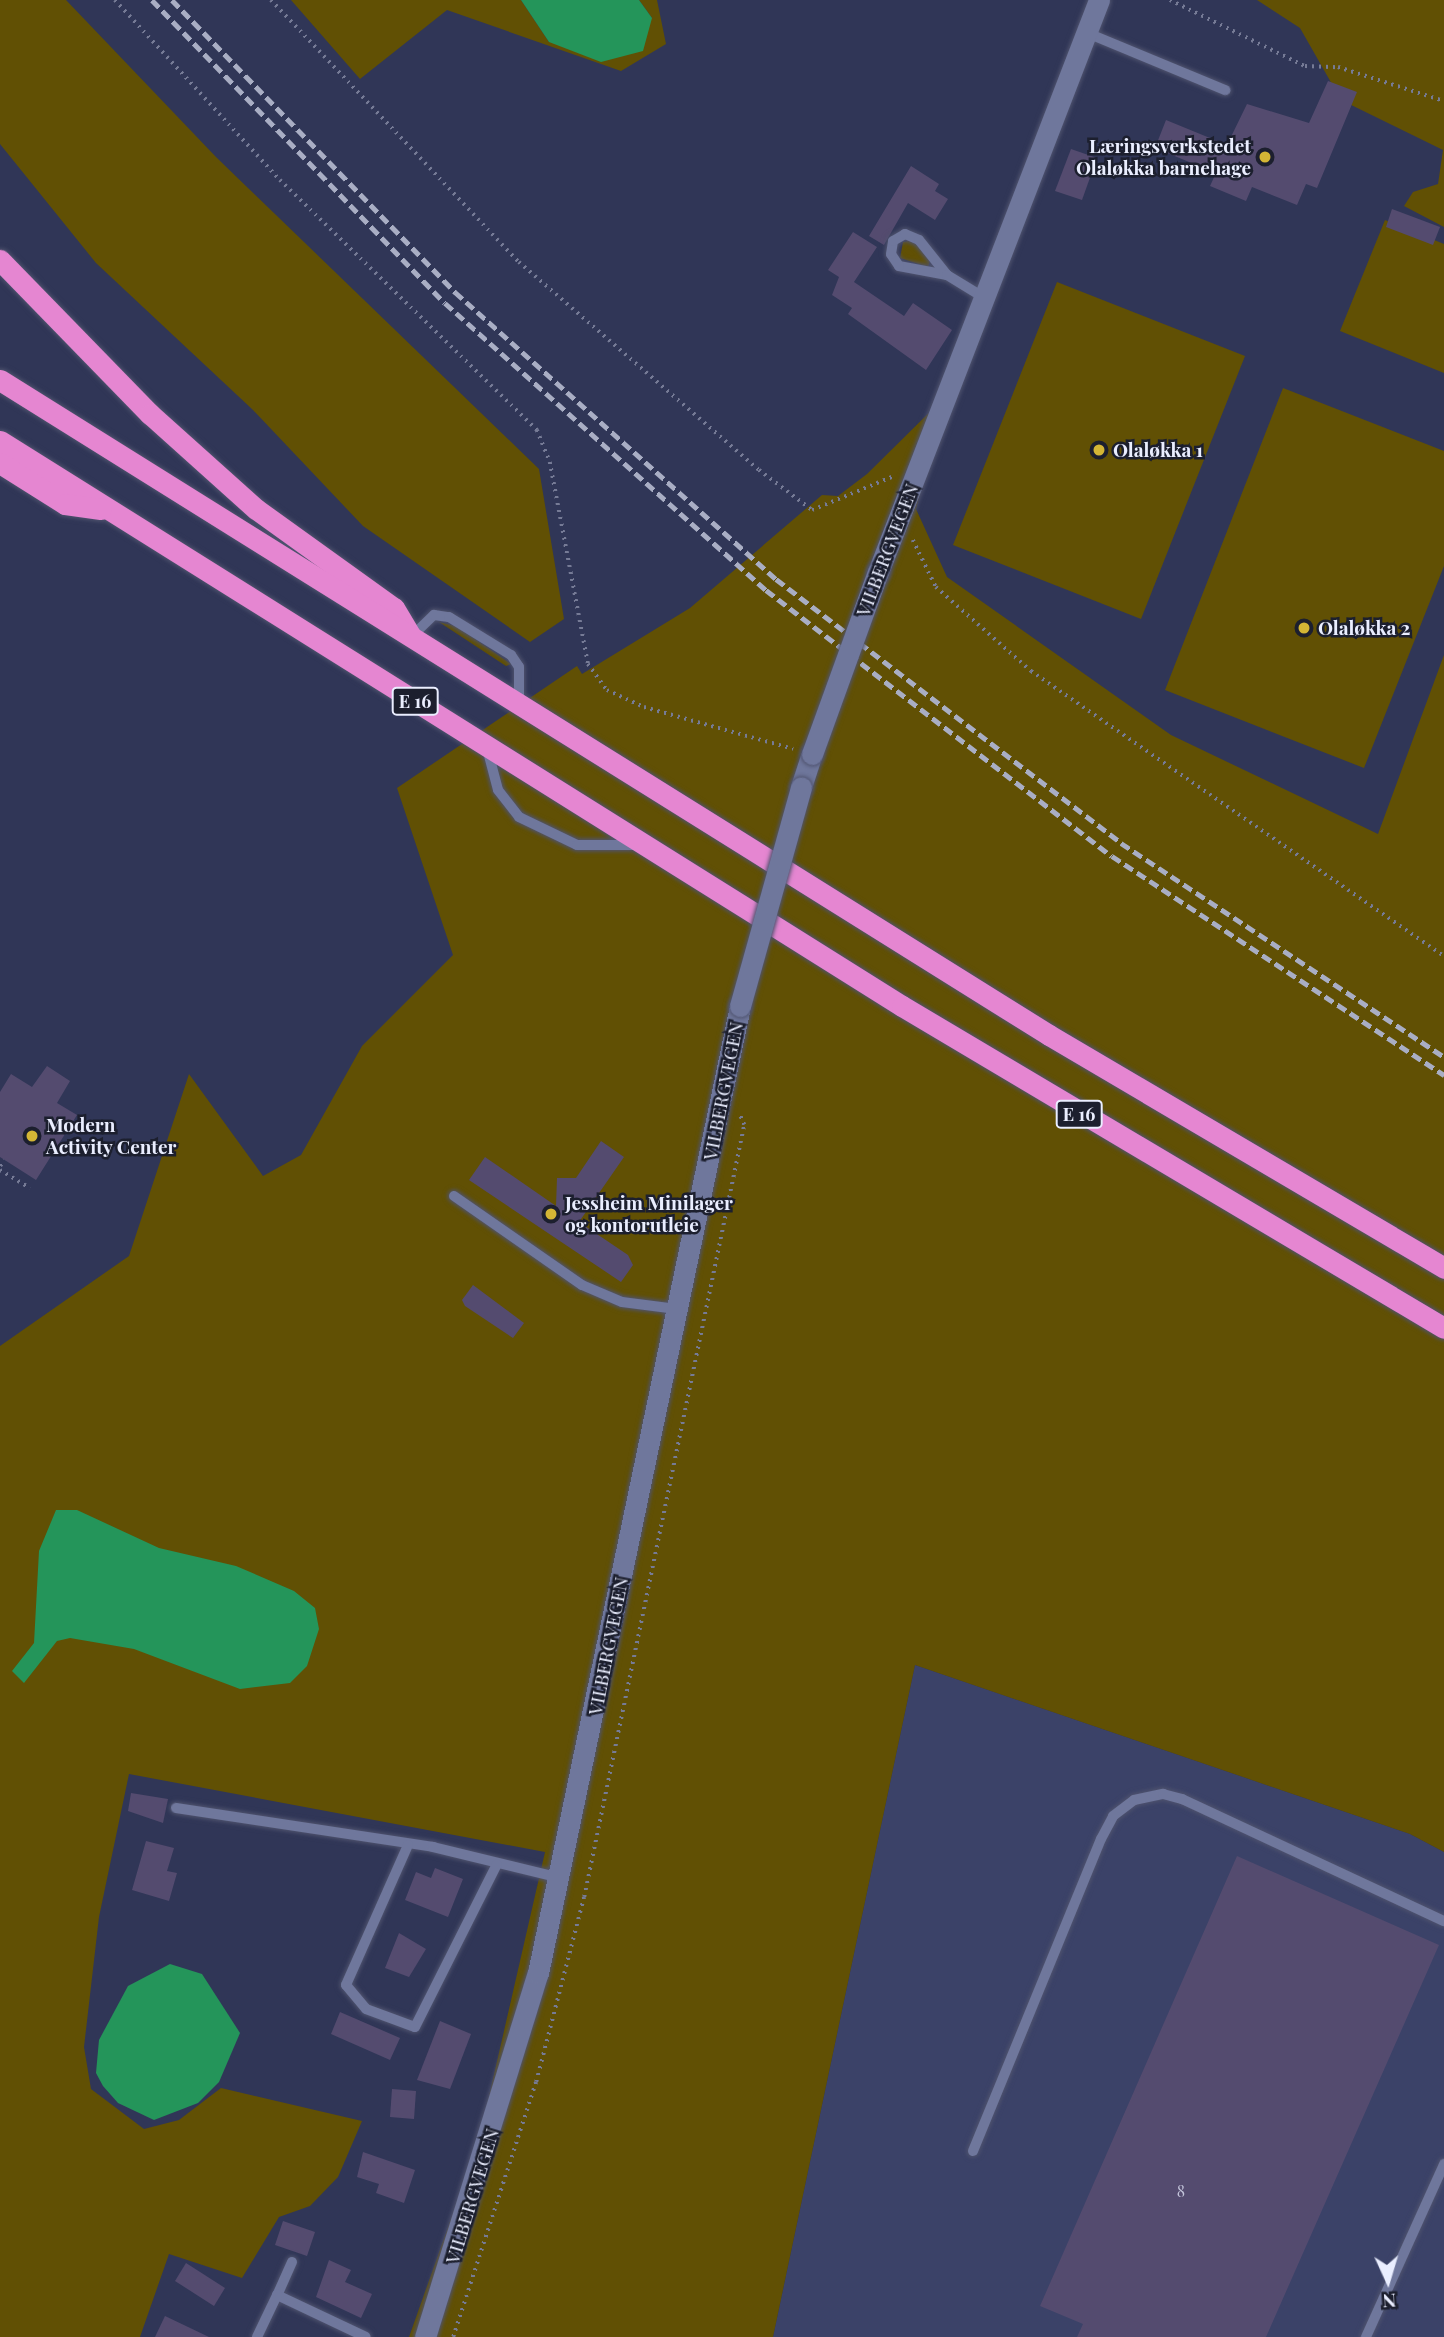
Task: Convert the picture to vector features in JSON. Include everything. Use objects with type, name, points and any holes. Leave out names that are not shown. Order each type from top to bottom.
[{"type":"highway","name":"E 16","points":[[0,260],[168,430],[286,533],[394,608],[411,637]]},
{"type":"highway","name":"E 16","points":[[0,380],[1049,1035],[1444,1268]]},
{"type":"highway","name":"E 16","points":[[0,441],[1115,1137],[1444,1328]]},
{"type":"highway","name":"E 16","points":[[0,463],[65,503],[111,510]]},
{"type":"main road","name":"VILBERGVEGEN","points":[[425,2337],[493,2133],[560,1878],[740,1006],[800,787],[878,572],[898,527],[983,297],[1099,0]]},
{"type":"lane","points":[[1085,32],[1224,90]]},
{"type":"lane","points":[[947,275],[900,267],[891,254],[893,241],[905,234],[919,240],[947,275],[983,297]]},
{"type":"lane","points":[[411,637],[434,615],[449,617],[512,655],[519,667],[519,705]]},
{"type":"lane","points":[[486,745],[498,790],[519,817],[577,845],[647,845]]},
{"type":"lane","points":[[454,1196],[582,1285],[622,1302],[677,1309]]},
{"type":"lane","points":[[973,2151],[1101,1839],[1114,1816],[1134,1800],[1163,1794],[1182,1799],[1444,1921]]},
{"type":"lane","points":[[176,1808],[408,1845],[560,1878]]},
{"type":"lane","points":[[408,1845],[346,1984],[366,2009],[415,2027],[497,1864]]},
{"type":"lane","points":[[1366,2337],[1444,2164]]},
{"type":"lane","points":[[257,2337],[292,2262]]},
{"type":"lane","points":[[277,2295],[366,2337]]},
{"type":"path","points":[[115,0],[280,180],[537,430],[550,462],[588,664],[607,690],[644,707],[812,754]]},
{"type":"path","points":[[271,0],[340,79],[519,262],[812,510],[890,474],[913,483]]},
{"type":"path","points":[[1170,0],[1305,66],[1338,67],[1444,101]]},
{"type":"path","points":[[898,527],[918,543],[936,587],[1031,671],[1444,956]]},
{"type":"path","points":[[4,1160],[0,1168],[30,1188]]},
{"type":"shaded area","points":[[0,0],[66,0],[216,157],[539,469],[564,619],[530,642],[363,526],[253,410],[96,263],[0,144]]},
{"type":"shaded area","points":[[291,0],[521,0],[549,42],[652,18],[639,0],[657,0],[666,44],[621,71],[447,10],[360,79]]},
{"type":"shaded area","points":[[521,0],[639,0],[652,18],[643,51],[601,62],[549,42]]},
{"type":"shaded area","points":[[1257,0],[1444,0],[1444,227],[1404,206],[1413,192],[1438,184],[1443,150],[1341,100],[1300,28]]},
{"type":"shaded area","points":[[1385,220],[1444,244],[1444,373],[1340,331]]},
{"type":"shaded area","points":[[914,240],[930,261],[928,267],[900,258],[903,242]]},
{"type":"shaded area","name":"Olaløkka 1","points":[[1057,282],[1245,356],[1141,619],[953,545]]},
{"type":"shaded area","name":"Olaløkka 2","points":[[1283,388],[1444,451],[1444,566],[1364,768],[1165,690]]},
{"type":"shaded area","points":[[947,395],[916,509],[947,577],[1171,735],[1378,834],[1444,655],[1444,1852],[1410,1834],[915,1665],[773,2337],[409,2337],[479,2140],[545,1852],[129,1774],[99,1917],[84,2047],[91,2089],[144,2129],[179,2120],[221,2088],[362,2121],[338,2177],[310,2206],[279,2217],[242,2278],[169,2254],[140,2337],[0,2337],[0,1346],[129,1256],[189,1074],[263,1176],[301,1155],[362,1046],[453,955],[397,788],[577,666],[582,674],[690,608],[822,495],[838,496],[867,474]]},
{"type":"shaded area","points":[[439,622],[456,626],[511,664],[506,666]]},
{"type":"shaded area","points":[[56,1510],[77,1510],[159,1548],[236,1566],[294,1591],[315,1608],[319,1629],[307,1666],[290,1683],[240,1689],[134,1649],[70,1638],[57,1641],[24,1683],[12,1671],[34,1643],[39,1551]]},
{"type":"shaded area","points":[[915,1665],[1410,1834],[1444,1852],[1444,2337],[773,2337]]},
{"type":"shaded area","points":[[170,1964],[202,1974],[240,2033],[219,2082],[198,2103],[154,2120],[118,2103],[103,2086],[96,2073],[99,2040],[128,1986]]},
{"type":"building","points":[[1328,81],[1357,92],[1317,188],[1306,184],[1297,205],[1252,187],[1246,201],[1210,186],[1216,173],[1155,148],[1166,120],[1227,145],[1247,104],[1309,123]]},
{"type":"building","points":[[1071,149],[1097,158],[1082,200],[1055,191]]},
{"type":"building","points":[[911,166],[939,184],[935,191],[948,199],[935,220],[908,203],[884,245],[869,236]]},
{"type":"building","points":[[1392,209],[1440,227],[1433,245],[1386,227]]},
{"type":"building","points":[[853,232],[877,247],[854,282],[904,316],[913,303],[952,330],[926,370],[848,314],[852,308],[832,295],[839,277],[828,270]]},
{"type":"building","name":"Modern Activity Center","points":[[47,1066],[70,1081],[57,1103],[77,1115],[36,1180],[0,1157],[0,1092],[11,1074],[32,1087]]},
{"type":"building","name":"Jessheim Minilager og kontorutleie","points":[[601,1141],[624,1157],[579,1222],[628,1255],[633,1265],[621,1282],[469,1180],[485,1157],[556,1206],[557,1178],[576,1178]]},
{"type":"building","points":[[473,1285],[524,1323],[513,1338],[465,1306],[462,1300]]},
{"type":"building","points":[[131,1793],[168,1799],[163,1823],[128,1811]]},
{"type":"building","points":[[146,1841],[174,1848],[167,1871],[177,1873],[169,1901],[132,1890]]},
{"type":"building","points":[[1237,1856],[1439,1945],[1266,2337],[1077,2337],[1083,2324],[1040,2306]]},
{"type":"building","points":[[435,1868],[463,1879],[448,1917],[405,1900],[416,1872],[431,1878]]},
{"type":"building","points":[[399,1933],[426,1949],[409,1977],[385,1968]]},
{"type":"building","points":[[340,2012],[400,2038],[390,2060],[331,2034]]},
{"type":"building","points":[[440,2021],[471,2034],[450,2089],[417,2080]]},
{"type":"building","points":[[392,2089],[416,2091],[414,2119],[390,2117]]},
{"type":"building","points":[[363,2152],[415,2170],[404,2203],[376,2193],[379,2184],[357,2177]]},
{"type":"building","points":[[283,2221],[315,2232],[307,2256],[275,2245]]},
{"type":"building","points":[[329,2260],[351,2270],[345,2282],[372,2294],[361,2318],[316,2297]]},
{"type":"building","points":[[186,2263],[225,2288],[214,2306],[175,2281]]},
{"type":"building","points":[[165,2316],[209,2337],[155,2337]]},
{"type":"railway","points":[[152,0],[445,303],[766,590],[1112,856],[1444,1075]]},
{"type":"railway","points":[[172,0],[455,292],[776,579],[1121,843],[1444,1057]]},
{"type":"place","name":"Læringsverkstedet Olaløkka barnehage","points":[[1265,157]]},
{"type":"place","name":"Olaløkka 1","points":[[1099,450]]},
{"type":"place","name":"Olaløkka 2","points":[[1304,628]]},
{"type":"place","name":"Modern Activity Center","points":[[32,1136]]},
{"type":"place","name":"Jessheim Minilager og kontorutleie","points":[[551,1214]]}]
